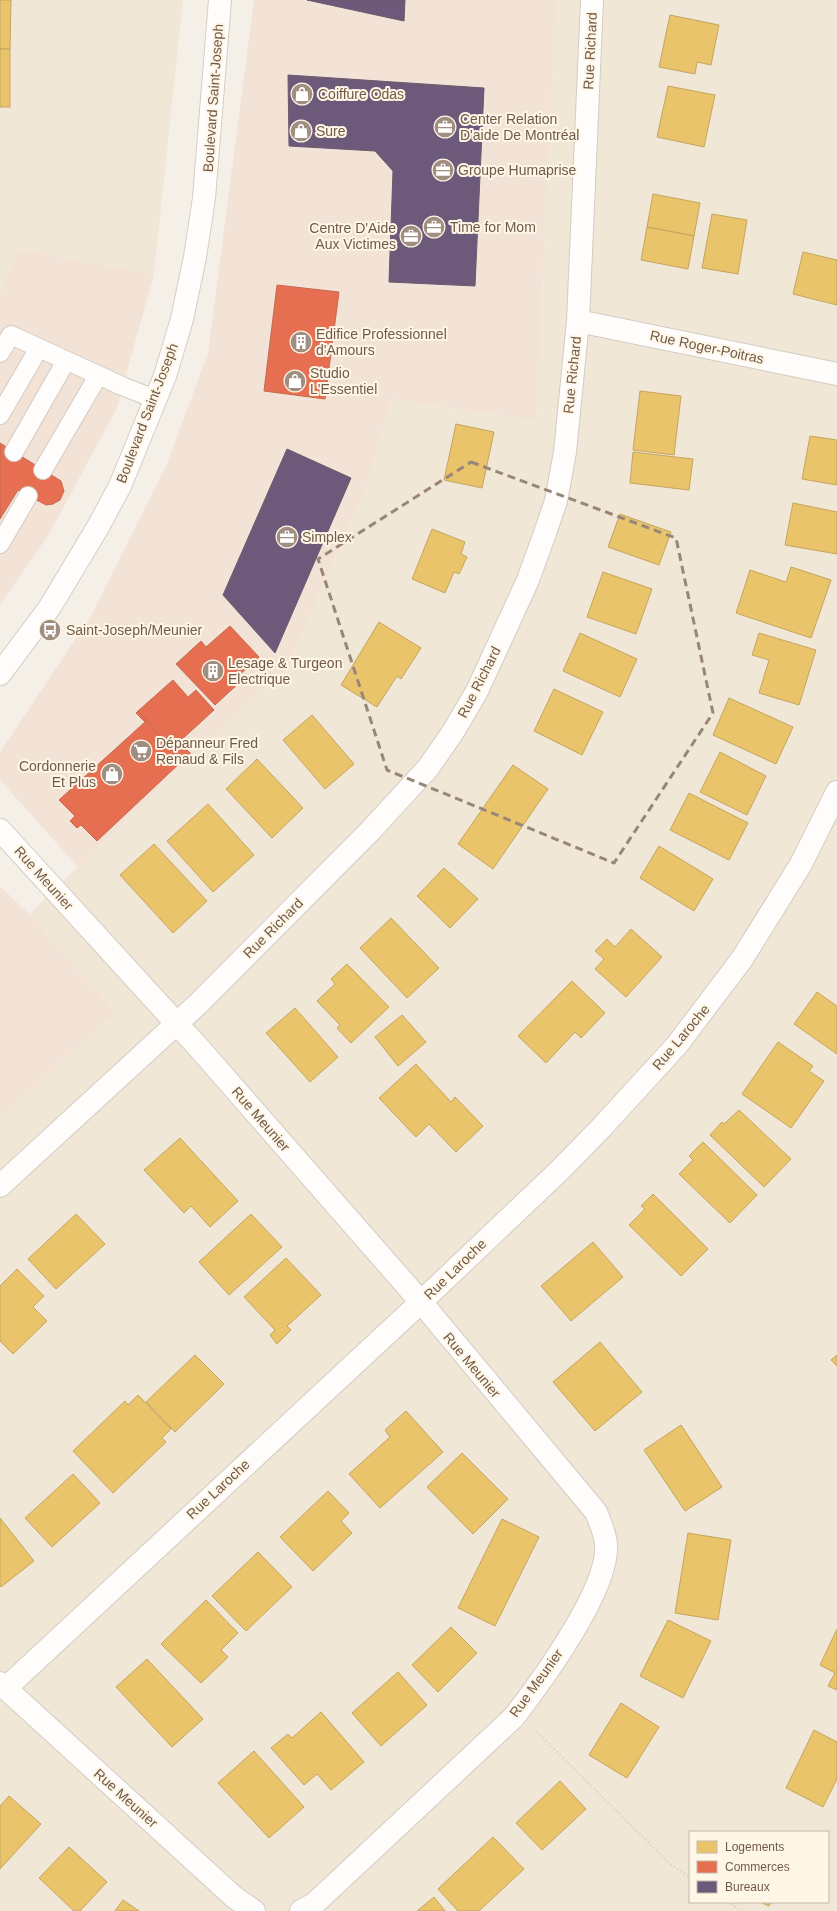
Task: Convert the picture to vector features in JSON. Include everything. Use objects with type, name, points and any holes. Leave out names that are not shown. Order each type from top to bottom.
[{"type":"street","name":"Boulevard Saint-Joseph","points":[[0,674],[50,607],[98,527],[120,486],[165,376],[182,319],[195,258],[206,180],[220,0]]},
{"type":"street","name":"Rue Richard","points":[[0,1186],[177,1024],[399,800],[432,762],[453,732],[477,691],[528,580],[556,501],[565,452],[578,321],[592,0]]},
{"type":"street","name":"Rue Roger-Poitras","points":[[578,321],[837,374]]},
{"type":"street","name":"Rue Laroche","points":[[3,1685],[421,1302],[560,1170],[677,1045],[742,958],[772,912],[801,864],[837,792]]},
{"type":"street","name":"Rue Meunier","points":[[0,830],[177,1024],[421,1302],[596,1512],[603,1528],[606,1545],[603,1567],[595,1590],[576,1626],[533,1691],[517,1712],[314,1904],[301,1911]]},
{"type":"street","name":"Rue Meunier","points":[[3,1685],[234,1897],[254,1911]]},
{"type":"lane","points":[[0,353],[11,335],[98,376],[155,399]]},
{"type":"lane","points":[[0,415],[39,348]]},
{"type":"lane","points":[[14,452],[66,361]]},
{"type":"lane","points":[[43,470],[98,376]]},
{"type":"lane","points":[[0,544],[12,511],[28,496]]},
{"type":"path","points":[[517,1712],[672,1866],[689,1877]]},
{"type":"path","points":[[730,1903],[742,1911]]},
{"type":"highlighted area","points":[[471,462],[676,538],[713,713],[614,863],[387,770],[318,559]]},
{"type":"shaded area","points":[[0,0],[183,0],[154,274],[18,249],[0,295]]},
{"type":"shaded area","points":[[254,0],[556,0],[536,421],[392,399],[366,487],[288,666],[78,867],[0,780],[0,752],[92,614],[166,466],[208,353]]},
{"type":"shaded area","points":[[556,0],[837,0],[837,1911],[0,1911],[0,1110],[4,1115],[116,1013],[29,914],[288,666],[366,487],[392,399],[536,421]]},
{"type":"shaded area","points":[[18,249],[154,274],[117,408],[49,534],[0,605],[0,295]]},
{"type":"shaded area","points":[[0,886],[29,914],[116,1013],[4,1115],[0,1110]]},
{"type":"building: Logements","points":[[0,0],[11,0],[10,49],[0,49]]},
{"type":"building: Logements","points":[[670,15],[719,25],[711,65],[697,62],[695,74],[659,67]]},
{"type":"building: Logements","points":[[0,49],[10,49],[10,107],[0,107]]},
{"type":"building: Logements","points":[[668,86],[715,95],[704,147],[657,137]]},
{"type":"building: Logements","points":[[653,194],[700,203],[694,236],[647,227]]},
{"type":"building: Logements","points":[[712,214],[747,220],[738,274],[702,268]]},
{"type":"building: Logements","points":[[647,227],[694,236],[688,269],[641,260]]},
{"type":"building: Logements","points":[[803,252],[837,260],[837,305],[793,294]]},
{"type":"building: Logements","points":[[640,391],[681,396],[674,455],[633,450]]},
{"type":"building: Logements","points":[[456,424],[494,432],[482,488],[444,480]]},
{"type":"building: Logements","points":[[810,436],[837,440],[837,485],[802,479]]},
{"type":"building: Logements","points":[[633,452],[693,459],[689,490],[630,483]]},
{"type":"building: Logements","points":[[793,503],[837,512],[837,554],[785,545]]},
{"type":"building: Logements","points":[[620,514],[671,532],[659,565],[608,547]]},
{"type":"building: Logements","points":[[432,529],[465,542],[461,554],[467,557],[459,574],[454,572],[445,593],[412,579]]},
{"type":"building: Logements","points":[[791,567],[831,580],[811,638],[736,613],[750,570],[786,582]]},
{"type":"building: Logements","points":[[603,572],[652,589],[636,634],[587,617]]},
{"type":"building: Logements","points":[[379,622],[421,648],[401,679],[397,676],[377,707],[341,685]]},
{"type":"building: Logements","points":[[580,633],[637,659],[620,697],[563,671]]},
{"type":"building: Logements","points":[[759,633],[816,650],[799,705],[759,693],[769,660],[752,655]]},
{"type":"building: Logements","points":[[554,689],[603,712],[582,755],[534,731]]},
{"type":"building: Logements","points":[[729,698],[793,727],[776,764],[713,735]]},
{"type":"building: Logements","points":[[312,715],[354,764],[325,789],[283,740]]},
{"type":"building: Logements","points":[[720,752],[766,776],[747,815],[700,792]]},
{"type":"building: Logements","points":[[257,759],[303,808],[272,838],[226,789]]},
{"type":"building: Logements","points":[[513,765],[548,789],[493,869],[458,844]]},
{"type":"building: Logements","points":[[689,793],[748,823],[729,860],[670,830]]},
{"type":"building: Logements","points":[[208,804],[254,855],[213,892],[167,841]]},
{"type":"building: Logements","points":[[154,844],[207,901],[173,933],[120,875]]},
{"type":"building: Logements","points":[[659,846],[713,879],[694,911],[640,878]]},
{"type":"building: Logements","points":[[444,868],[478,899],[450,928],[417,896]]},
{"type":"building: Logements","points":[[391,918],[439,968],[407,998],[360,948]]},
{"type":"building: Logements","points":[[631,929],[662,957],[626,997],[595,969],[604,959],[595,951],[607,939],[615,947]]},
{"type":"building: Logements","points":[[347,964],[389,1007],[351,1043],[337,1028],[340,1025],[317,1001],[335,984],[331,979]]},
{"type":"building: Logements","points":[[572,981],[605,1013],[581,1038],[575,1032],[546,1063],[518,1036]]},
{"type":"building: Logements","points":[[817,992],[837,1006],[837,1054],[794,1024]]},
{"type":"building: Logements","points":[[295,1008],[338,1057],[310,1082],[266,1033]]},
{"type":"building: Logements","points":[[402,1015],[426,1042],[398,1066],[375,1037]]},
{"type":"building: Logements","points":[[778,1042],[813,1066],[809,1071],[824,1081],[791,1128],[742,1094]]},
{"type":"building: Logements","points":[[416,1064],[451,1102],[455,1097],[483,1126],[456,1152],[429,1124],[416,1137],[379,1098]]},
{"type":"building: Logements","points":[[739,1110],[791,1159],[764,1187],[710,1135],[722,1122],[724,1124]]},
{"type":"building: Logements","points":[[180,1138],[238,1201],[210,1227],[191,1206],[184,1213],[144,1170]]},
{"type":"building: Logements","points":[[703,1142],[757,1195],[730,1223],[679,1174],[693,1160],[689,1156]]},
{"type":"building: Logements","points":[[653,1194],[708,1249],[681,1276],[629,1225],[645,1209],[641,1206]]},
{"type":"building: Logements","points":[[76,1214],[105,1244],[56,1289],[28,1259]]},
{"type":"building: Logements","points":[[251,1214],[282,1247],[229,1295],[199,1262]]},
{"type":"building: Logements","points":[[593,1242],[623,1277],[571,1321],[541,1286]]},
{"type":"building: Logements","points":[[286,1258],[321,1295],[287,1326],[291,1330],[277,1344],[270,1335],[275,1330],[244,1297]]},
{"type":"building: Logements","points":[[17,1269],[44,1296],[33,1307],[47,1321],[13,1354],[0,1341],[0,1286]]},
{"type":"building: Logements","points":[[600,1342],[642,1392],[595,1431],[553,1382]]},
{"type":"building: Logements","points":[[195,1355],[224,1384],[175,1432],[146,1402]]},
{"type":"building: Logements","points":[[837,1355],[837,1366],[831,1360]]},
{"type":"building: Logements","points":[[138,1395],[171,1429],[162,1438],[166,1442],[113,1493],[73,1451],[125,1401],[128,1405]]},
{"type":"building: Logements","points":[[406,1411],[443,1452],[380,1508],[349,1474],[390,1437],[385,1430]]},
{"type":"building: Logements","points":[[681,1425],[722,1487],[685,1511],[644,1450]]},
{"type":"building: Logements","points":[[462,1453],[508,1499],[473,1534],[427,1487]]},
{"type":"building: Logements","points":[[73,1474],[100,1503],[52,1547],[25,1518]]},
{"type":"building: Logements","points":[[328,1491],[349,1513],[341,1521],[352,1533],[313,1571],[280,1537]]},
{"type":"building: Logements","points":[[0,1518],[34,1561],[1,1587],[0,1585]]},
{"type":"building: Logements","points":[[502,1519],[539,1537],[495,1626],[458,1608]]},
{"type":"building: Logements","points":[[688,1533],[731,1540],[718,1620],[675,1613]]},
{"type":"building: Logements","points":[[258,1552],[292,1587],[246,1631],[212,1596]]},
{"type":"building: Logements","points":[[206,1600],[238,1633],[221,1650],[228,1657],[201,1683],[161,1644]]},
{"type":"building: Logements","points":[[668,1620],[711,1641],[683,1698],[640,1676]]},
{"type":"building: Logements","points":[[451,1627],[477,1653],[438,1692],[412,1665]]},
{"type":"building: Logements","points":[[837,1629],[837,1690],[828,1686],[835,1673],[820,1665]]},
{"type":"building: Logements","points":[[147,1659],[203,1719],[172,1747],[116,1687]]},
{"type":"building: Logements","points":[[398,1672],[427,1705],[381,1746],[352,1713]]},
{"type":"building: Logements","points":[[621,1703],[659,1727],[627,1778],[589,1755]]},
{"type":"building: Logements","points":[[321,1712],[364,1762],[331,1790],[317,1774],[304,1785],[271,1748],[288,1734],[292,1738]]},
{"type":"building: Logements","points":[[814,1730],[837,1742],[837,1779],[823,1807],[786,1788]]},
{"type":"building: Logements","points":[[254,1751],[304,1807],[269,1838],[218,1783]]},
{"type":"building: Logements","points":[[560,1781],[586,1809],[542,1850],[516,1823]]},
{"type":"building: Logements","points":[[9,1796],[41,1824],[0,1869],[0,1806]]},
{"type":"building: Logements","points":[[493,1837],[524,1869],[479,1911],[458,1911],[438,1889]]},
{"type":"building: Logements","points":[[69,1847],[107,1882],[80,1911],[74,1911],[39,1878]]},
{"type":"building: Logements","points":[[434,1897],[445,1911],[417,1911]]},
{"type":"building: Logements","points":[[123,1900],[139,1911],[115,1911]]},
{"type":"building: Logements","points":[[762,1903],[770,1903],[769,1906]]},
{"type":"building: Commerces","name":"Edifice Professionnel d'Amours","points":[[277,285],[339,292],[325,399],[264,391]]},
{"type":"building: Commerces","points":[[0,443],[61,481],[64,491],[60,500],[53,504],[46,505],[18,490],[0,519]]},
{"type":"building: Commerces","name":"Lesage & Turgeon Electrique","points":[[230,626],[259,657],[236,678],[240,682],[215,705],[176,664],[201,641],[206,647]]},
{"type":"building: Commerces","points":[[173,680],[188,697],[196,690],[214,710],[179,742],[191,754],[182,761],[138,711]]},
{"type":"building: Commerces","points":[[138,711],[182,761],[97,841],[81,825],[77,828],[70,821],[75,816],[59,800],[145,722],[136,713]]},
{"type":"building: Bureaux","points":[[307,0],[405,0],[404,21]]},
{"type":"building: Bureaux","name":"Time for Mom","points":[[288,75],[484,88],[475,286],[389,282],[393,171],[375,151],[289,146]]},
{"type":"building: Bureaux","name":"Simplex","points":[[287,449],[351,478],[275,653],[223,595]]},
{"type":"place","name":"Coiffure Odas","points":[[302,94]]},
{"type":"place","name":"Center Relation D'aide De Montréal","points":[[445,127]]},
{"type":"place","name":"Sure","points":[[301,131]]},
{"type":"place","name":"Groupe Humaprise","points":[[443,170]]},
{"type":"place","name":"Time for Mom","points":[[434,227]]},
{"type":"place","name":"Centre D'Aide Aux Victimes","points":[[411,236]]},
{"type":"place","name":"Edifice Professionnel d'Amours","points":[[301,342]]},
{"type":"place","name":"Studio L'Essentiel","points":[[295,381]]},
{"type":"place","name":"Simplex","points":[[287,537]]},
{"type":"place","name":"Saint-Joseph/Meunier","points":[[50,630]]},
{"type":"place","name":"Lesage & Turgeon Electrique","points":[[213,671]]},
{"type":"place","name":"Dépanneur Fred Renaud & Fils","points":[[141,751]]},
{"type":"place","name":"Cordonnerie Et Plus","points":[[112,774]]}]
